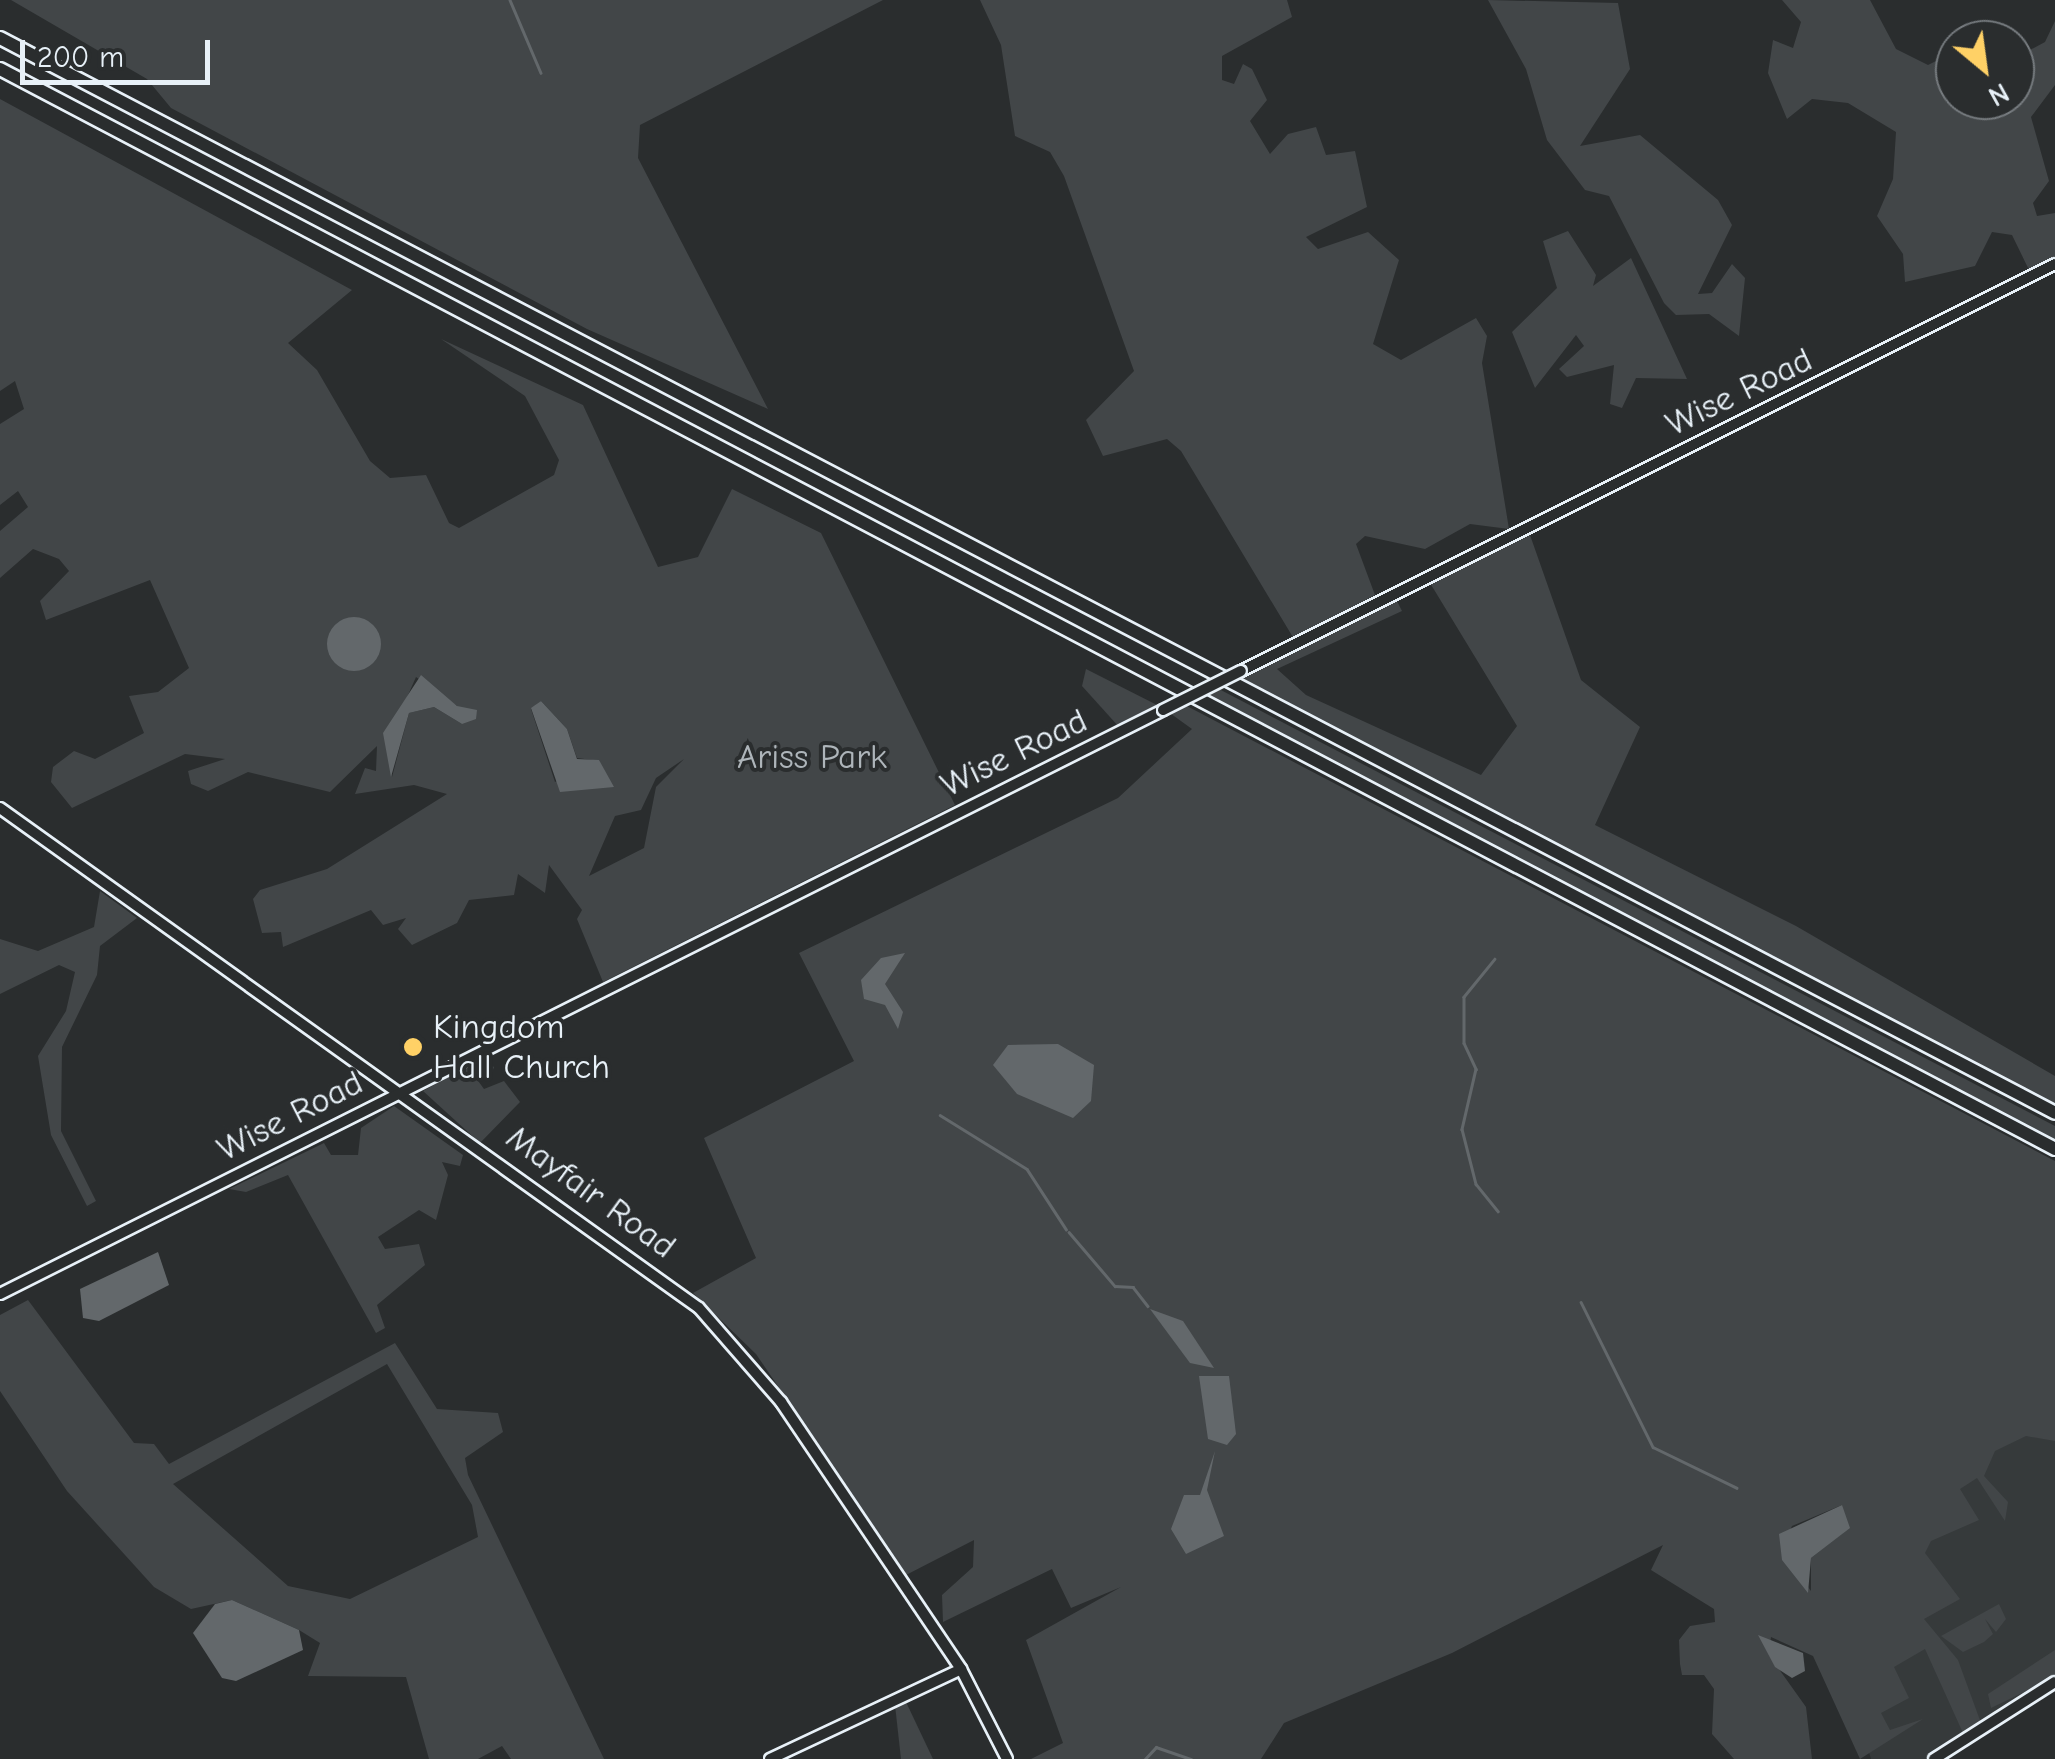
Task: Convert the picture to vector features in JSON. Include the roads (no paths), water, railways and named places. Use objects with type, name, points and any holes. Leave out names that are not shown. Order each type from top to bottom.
[{"type":"highway","points":[[0,38],[2055,1113]]},
{"type":"highway","points":[[0,69],[2055,1149]]},
{"type":"street","name":"Wise Road","points":[[0,1294],[398,1091],[2055,264]]},
{"type":"street","name":"Mayfair Road","points":[[0,808],[625,1248],[720,1329],[773,1390],[960,1668],[1007,1759]]},
{"type":"street","points":[[770,1759],[960,1668]]},
{"type":"street","points":[[1934,1759],[2055,1682]]},
{"type":"waterway","points":[[510,0],[541,73]]},
{"type":"waterway","points":[[1495,959],[1464,997],[1464,1043],[1476,1069],[1462,1129],[1476,1184],[1498,1211]]},
{"type":"waterway","points":[[940,1115],[1027,1169],[1066,1229]]},
{"type":"waterway","points":[[1069,1232],[1115,1286],[1133,1287],[1148,1306]]},
{"type":"waterway","points":[[1581,1302],[1653,1447],[1737,1488]]},
{"type":"waterway","points":[[1145,1759],[1156,1747],[1191,1759]]},
{"type":"place","name":"Kingdom Hall Church","points":[[413,1047]]},
{"type":"park label","name":"Ariss Park","points":[[812,757]]}]
